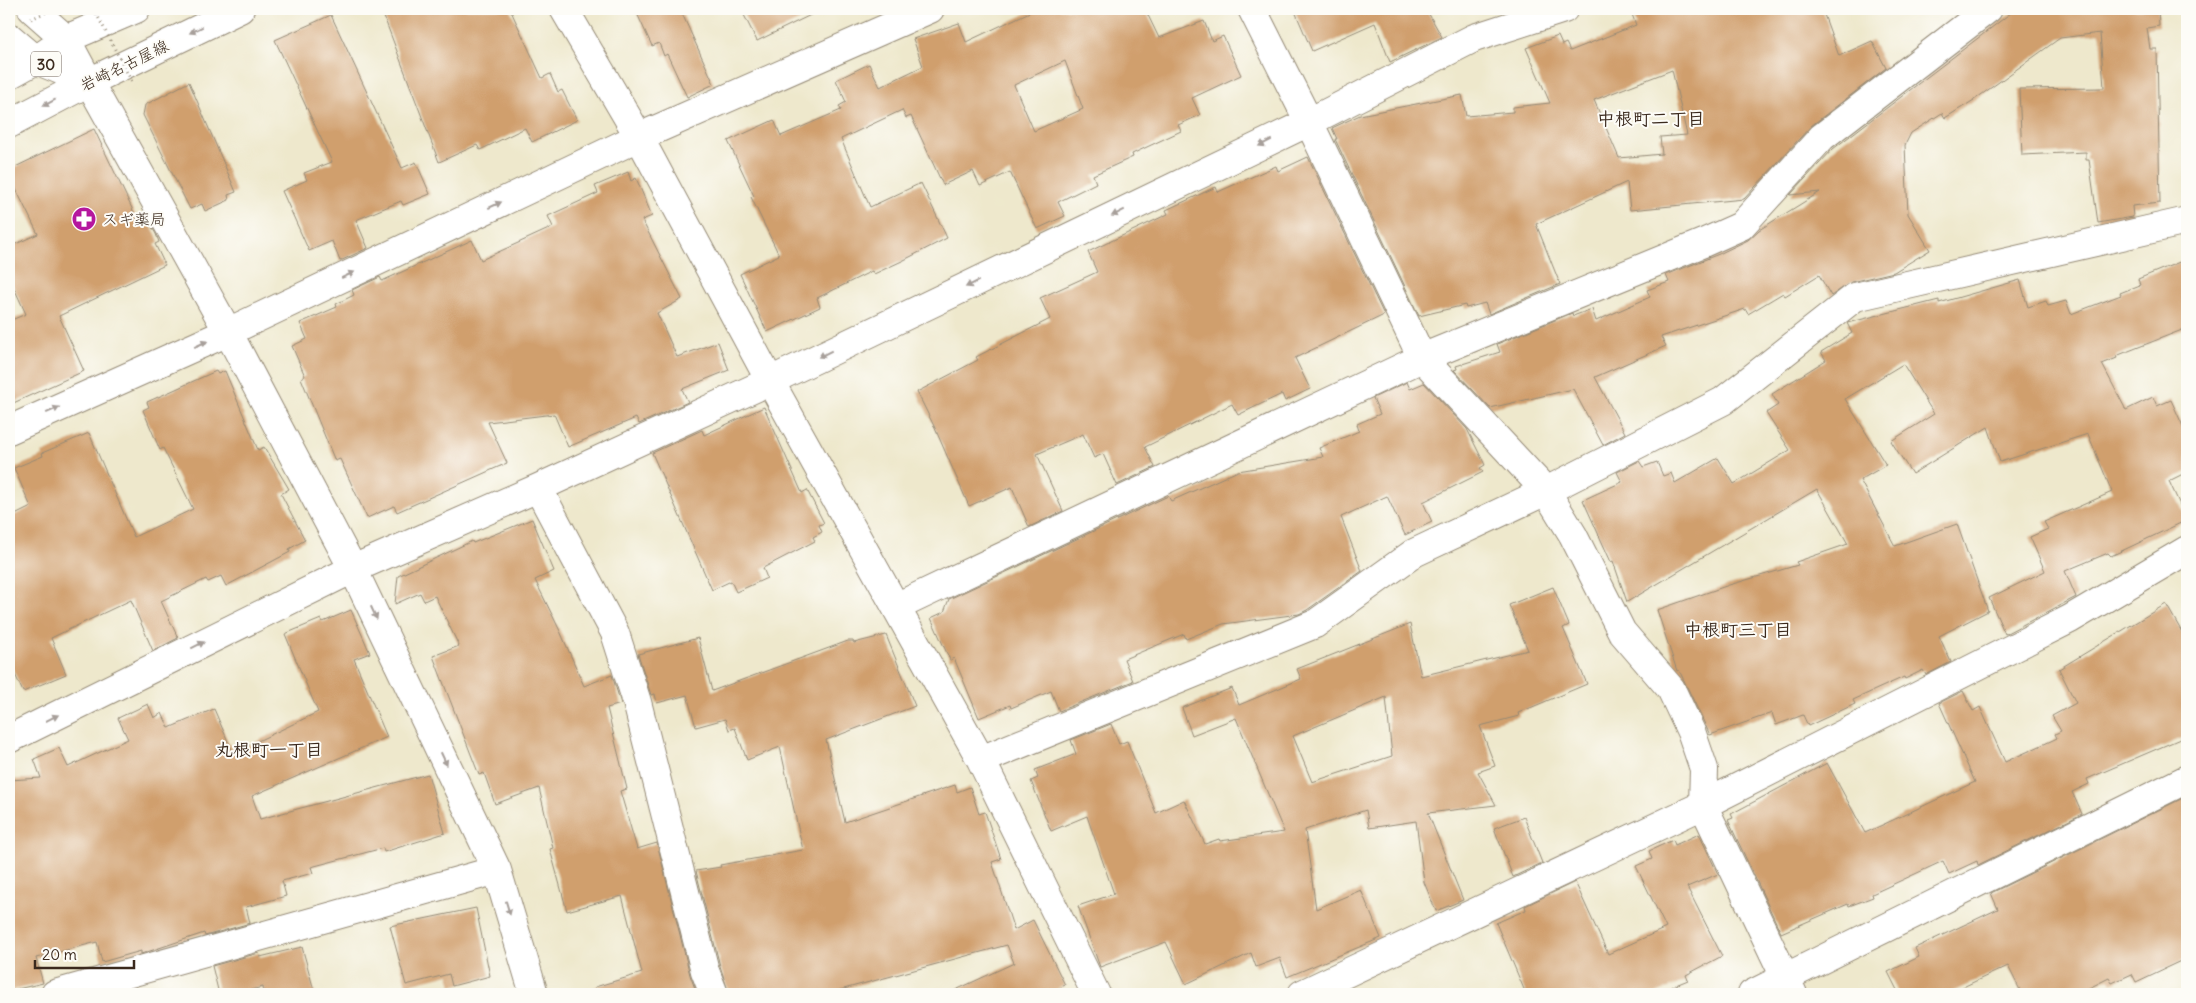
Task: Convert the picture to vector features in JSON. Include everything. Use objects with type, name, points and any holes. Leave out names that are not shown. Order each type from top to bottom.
[{"type":"street","points":[[9,75],[36,60],[66,39],[136,9]]},
{"type":"street","name":"岩崎名古屋線","points":[[9,124],[89,82],[240,9]]},
{"type":"street","points":[[564,9],[639,137],[770,381],[981,760],[1096,994]]},
{"type":"street","points":[[9,430],[228,332],[639,137],[930,9]]},
{"type":"street","points":[[1252,9],[1309,122],[1422,358],[1546,491],[1573,535],[1622,632],[1671,689],[1692,734],[1704,770],[1703,805],[1789,986]]},
{"type":"street","points":[[9,739],[353,569],[538,488],[770,381],[1309,122],[1474,38],[1564,9]]},
{"type":"street","points":[[896,607],[1422,358],[1702,244],[1741,226],[1822,137],[1988,9]]},
{"type":"street","name":"30","points":[[32,14],[66,39],[89,82]]},
{"type":"street","name":"30","points":[[9,36],[36,60],[89,82]]},
{"type":"street","points":[[89,82],[228,332],[353,569],[497,870],[534,994]]},
{"type":"street","points":[[981,760],[1315,624],[1414,553],[1546,491],[1724,401],[1855,297],[2187,221]]},
{"type":"street","points":[[538,488],[615,633],[637,702],[705,971],[714,994]]},
{"type":"street","points":[[1302,994],[1703,805],[2070,619],[2187,550]]},
{"type":"street","points":[[1752,994],[1789,986],[2187,779]]},
{"type":"street","points":[[55,994],[497,870]]},
{"type":"path","points":[[32,14],[53,9]]},
{"type":"path","points":[[94,9],[132,82]]},
{"type":"building","points":[[381,9],[510,9],[542,78],[550,74],[558,92],[562,90],[577,120],[532,142],[525,128],[480,150],[477,145],[439,162]]},
{"type":"building","points":[[635,9],[680,9],[714,84],[687,97],[667,54],[664,56],[659,43],[652,46]]},
{"type":"building","points":[[741,9],[823,9],[757,41]]},
{"type":"building","points":[[1036,9],[1145,9],[1159,38],[1204,21],[1212,41],[1223,36],[1241,75],[1192,98],[1200,115],[1178,125],[1181,131],[1132,154],[1133,157],[1093,175],[1096,183],[1058,202],[1065,216],[1037,229],[1010,172],[980,186],[973,171],[943,185],[911,116],[906,118],[902,110],[841,139],[870,207],[921,183],[947,238],[874,274],[872,271],[817,298],[820,307],[767,332],[740,274],[779,255],[751,197],[754,196],[728,141],[774,120],[781,136],[841,110],[839,106],[846,102],[836,80],[869,64],[880,87],[923,66],[913,39],[959,23],[966,42]],"holes":[[[1065,61],[1083,109],[1034,131],[1014,85]]]},
{"type":"building","points":[[1294,9],[1426,9],[1442,37],[1390,62],[1375,23],[1312,51]]},
{"type":"building","points":[[1630,9],[1822,9],[1839,56],[1872,41],[1886,68],[1811,126],[1744,199],[1630,210],[1627,182],[1536,224],[1560,284],[1489,314],[1485,303],[1466,308],[1465,305],[1419,316],[1335,139],[1337,139],[1332,128],[1360,115],[1462,95],[1466,116],[1513,112],[1513,107],[1550,103],[1526,48],[1558,36],[1562,45],[1566,43],[1570,51],[1636,25]],"holes":[[[1672,70],[1687,135],[1660,137],[1662,154],[1619,158],[1594,100]]]},
{"type":"building","points":[[2016,9],[2158,9],[2159,26],[2147,28],[2150,49],[2157,49],[2160,203],[2132,206],[2133,217],[2098,223],[2089,160],[2086,160],[2086,152],[2022,155],[2019,89],[2104,88],[2100,33],[2060,38],[1974,100],[1945,118],[1942,113],[1911,133],[1905,145],[1908,214],[1930,250],[1894,272],[1851,282],[1831,296],[1819,275],[1785,296],[1783,293],[1748,314],[1745,309],[1661,337],[1666,346],[1595,377],[1625,433],[1603,445],[1573,389],[1490,408],[1454,370],[1457,369],[1456,366],[1500,352],[1497,344],[1572,313],[1573,316],[1592,309],[1596,321],[1650,297],[1647,290],[1669,282],[1666,275],[1748,240],[1759,230],[1820,192],[1790,195],[1833,149]]},
{"type":"building","points":[[331,15],[402,168],[416,162],[430,194],[403,205],[401,201],[356,220],[368,248],[340,261],[332,241],[309,251],[282,191],[307,180],[304,173],[332,162],[275,40]]},
{"type":"building","points":[[189,82],[236,192],[228,195],[229,200],[205,211],[202,204],[190,209],[143,115],[145,105]]},
{"type":"building","name":"スギ薬局","points":[[94,129],[138,221],[146,217],[156,234],[159,242],[155,244],[165,265],[59,316],[84,371],[9,405],[9,321],[26,314],[9,277],[9,247],[38,234],[9,175],[9,170]]},
{"type":"building","points":[[1308,157],[1384,315],[1295,358],[1310,389],[1285,401],[1282,394],[1238,415],[1232,404],[1145,447],[1155,467],[1117,485],[1103,454],[1094,458],[1083,434],[1037,454],[1063,511],[1029,527],[1012,487],[969,506],[917,392],[978,360],[976,357],[1050,319],[1040,298],[1097,272],[1088,252],[1168,214],[1166,210],[1216,187],[1218,192],[1276,166],[1278,171]]},
{"type":"building","points":[[628,172],[631,181],[636,178],[652,216],[642,220],[682,299],[657,313],[677,357],[718,342],[729,370],[682,389],[688,402],[639,424],[636,418],[568,447],[554,414],[488,422],[507,463],[397,512],[394,506],[367,518],[340,459],[335,461],[301,378],[305,376],[292,346],[307,339],[300,323],[337,307],[336,304],[354,295],[352,290],[380,277],[382,281],[472,240],[481,260],[553,227],[548,216],[598,193],[595,186]]},
{"type":"building","points":[[2187,259],[2187,328],[2116,356],[2117,358],[2102,364],[2126,410],[2153,397],[2157,406],[2171,400],[2187,435],[2187,472],[2169,481],[2187,520],[2111,556],[2108,553],[2065,571],[2076,597],[2005,634],[1989,598],[2045,571],[2030,537],[2048,529],[2044,522],[2112,492],[2088,434],[2000,462],[1988,427],[1912,474],[1891,441],[1934,414],[1903,364],[1845,399],[1886,465],[1860,480],[1895,546],[1957,524],[1988,611],[1939,636],[1951,662],[1926,675],[1923,670],[1905,679],[1904,677],[1853,700],[1855,704],[1808,726],[1803,715],[1776,725],[1772,713],[1710,735],[1679,670],[1677,671],[1657,610],[1729,585],[1798,565],[1796,562],[1848,544],[1817,489],[1627,602],[1613,561],[1611,562],[1583,500],[1622,482],[1617,472],[1639,461],[1643,467],[1657,462],[1663,476],[1671,473],[1675,483],[1718,458],[1734,484],[1790,450],[1766,413],[1778,405],[1772,394],[1826,360],[1821,352],[1852,333],[1847,323],[1939,300],[1939,303],[2020,280],[2028,307],[2046,301],[2048,306],[2066,301],[2071,314],[2121,295],[2120,293],[2140,285],[2138,279]]},
{"type":"building","points":[[216,371],[218,374],[225,371],[258,450],[264,447],[289,489],[281,494],[305,540],[289,549],[290,552],[226,586],[221,576],[208,582],[206,579],[161,601],[178,638],[153,651],[131,600],[51,638],[66,674],[23,692],[9,661],[9,518],[31,507],[14,468],[43,456],[42,453],[89,433],[134,537],[193,509],[163,448],[160,450],[143,410],[149,407],[147,402]]},
{"type":"building","points":[[1407,382],[1410,389],[1424,383],[1467,429],[1485,465],[1480,468],[1483,472],[1423,502],[1432,522],[1405,535],[1387,496],[1341,517],[1362,571],[1307,610],[1299,614],[1223,624],[1186,639],[1184,634],[1124,659],[1133,681],[1059,711],[1051,691],[1011,708],[1010,705],[979,718],[954,658],[950,660],[931,618],[944,612],[949,599],[1168,496],[1171,501],[1238,471],[1323,457],[1319,448],[1359,431],[1357,424],[1380,414],[1373,398]]},
{"type":"building","points":[[764,407],[802,493],[807,490],[824,523],[819,525],[822,532],[813,537],[815,541],[763,568],[767,578],[736,592],[731,581],[712,590],[652,453],[702,430],[704,435]]},
{"type":"building","points":[[532,519],[554,571],[535,580],[584,686],[612,675],[621,704],[607,708],[627,789],[620,791],[637,849],[657,843],[690,975],[697,994],[596,994],[595,987],[642,973],[622,896],[567,911],[550,849],[553,848],[539,788],[495,804],[484,773],[479,775],[433,656],[459,646],[435,596],[424,601],[420,593],[395,604],[398,576],[472,541],[473,543]]},
{"type":"building","points":[[1553,587],[1569,625],[1563,628],[1587,684],[1518,713],[1519,716],[1480,726],[1495,766],[1478,772],[1496,805],[1428,813],[1463,900],[1436,911],[1424,882],[1416,821],[1369,828],[1366,810],[1305,830],[1316,909],[1361,890],[1381,938],[1287,977],[1280,958],[1256,967],[1251,953],[1186,984],[1166,942],[1100,967],[1078,906],[1114,894],[1087,816],[1051,831],[1031,781],[1038,778],[1035,770],[1076,754],[1071,740],[1111,724],[1119,744],[1127,741],[1156,813],[1184,800],[1205,844],[1219,839],[1220,841],[1284,832],[1236,718],[1192,735],[1182,708],[1232,688],[1239,705],[1301,679],[1297,669],[1410,624],[1421,676],[1528,650],[1509,605]],"holes":[[[1386,697],[1392,756],[1312,782],[1293,736]]]},
{"type":"building","points":[[2166,604],[2187,641],[2187,736],[2087,779],[2089,784],[2072,792],[2082,814],[1978,865],[1977,861],[1949,874],[1943,861],[1872,894],[1873,897],[1849,906],[1848,904],[1781,933],[1728,820],[1733,818],[1731,814],[1827,763],[1865,833],[1975,782],[1939,703],[1963,691],[1973,711],[1980,707],[2005,762],[2057,738],[2055,734],[2061,731],[2052,716],[2076,703],[2059,669]]},
{"type":"building","points":[[351,610],[370,653],[354,659],[387,737],[252,796],[260,819],[428,774],[445,833],[384,852],[383,848],[311,867],[313,873],[282,881],[286,896],[246,907],[250,923],[205,936],[204,933],[141,954],[141,951],[102,962],[97,942],[36,958],[43,983],[9,991],[9,780],[41,778],[34,759],[59,748],[68,767],[128,739],[118,718],[148,704],[154,718],[162,713],[169,728],[214,709],[233,753],[318,712],[285,634],[321,619],[323,622]]},
{"type":"building","points":[[886,635],[915,706],[826,740],[845,822],[955,785],[957,792],[970,787],[979,814],[985,812],[1001,859],[992,862],[1014,930],[1033,920],[1065,985],[1048,994],[947,994],[1014,963],[1007,945],[825,994],[729,994],[696,871],[803,850],[780,747],[747,760],[735,728],[729,730],[725,719],[696,727],[687,695],[657,703],[655,694],[651,695],[638,654],[698,638],[712,691],[848,641],[853,641],[854,643]]},
{"type":"building","points":[[2187,796],[2187,958],[2136,982],[2132,974],[2112,983],[2109,978],[2077,994],[2022,994],[2008,966],[1948,994],[1899,994],[1888,972],[1919,957],[1915,948],[1998,909],[1991,893]]},
{"type":"building","points":[[1524,817],[1542,863],[1513,877],[1494,828]]},
{"type":"building","points":[[1699,834],[1718,874],[1687,887],[1722,956],[1686,975],[1688,980],[1654,994],[1526,994],[1496,923],[1526,910],[1525,906],[1575,882],[1608,954],[1666,928],[1636,866],[1652,859],[1649,851],[1673,840],[1675,845]]},
{"type":"building","points":[[476,908],[490,976],[452,986],[449,974],[406,985],[390,926]]},
{"type":"building","points":[[302,947],[315,994],[264,994],[263,987],[234,994],[219,994],[212,966],[259,953],[260,957]]},
{"type":"place","name":"スギ薬局","points":[[84,219]]},
{"type":"district","name":"中根町二丁目","points":[[1651,118]]},
{"type":"district","name":"中根町三丁目","points":[[1738,629]]},
{"type":"district","name":"丸根町一丁目","points":[[269,749]]}]
